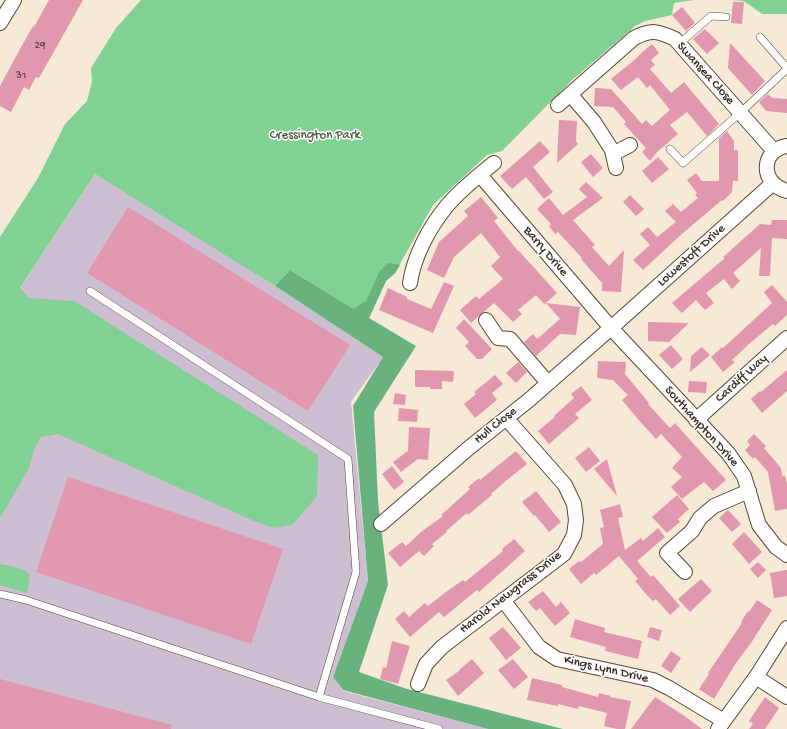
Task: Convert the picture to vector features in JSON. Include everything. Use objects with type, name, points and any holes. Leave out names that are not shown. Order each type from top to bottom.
[{"type":"street","points":[[0,23],[14,0]]},
{"type":"street","name":"Swansea Close","points":[[558,105],[634,38],[644,33],[659,32],[675,39],[740,113],[781,149]]},
{"type":"street","points":[[570,94],[594,122],[612,150],[616,168]]},
{"type":"street","points":[[613,154],[630,145]]},
{"type":"street","points":[[781,149],[769,158],[766,167],[772,184],[779,189],[787,191]]},
{"type":"street","points":[[410,283],[412,270],[417,255],[436,221],[447,205],[494,163]]},
{"type":"street","name":"Barry Drive","points":[[480,175],[611,328]]},
{"type":"street","name":"Lowestoft Drive","points":[[611,328],[772,184]]},
{"type":"street","points":[[486,320],[498,338],[510,339],[548,383]]},
{"type":"street","name":"Hull Close","points":[[381,524],[611,328]]},
{"type":"street","name":"Southampton Drive","points":[[611,328],[728,453],[744,476],[759,525],[776,547],[787,555]]},
{"type":"street","name":"Cardiff Way","points":[[696,420],[787,338]]},
{"type":"street","name":"Harold Newgrass Drive","points":[[418,684],[426,664],[442,647],[564,554],[574,535],[576,520],[574,504],[565,485],[506,418]]},
{"type":"street","points":[[685,572],[667,553],[692,531],[700,518],[714,506],[749,491]]},
{"type":"street","name":"Kings Lynn Drive","points":[[503,600],[539,647],[558,659],[653,680],[669,688],[721,725],[756,677],[787,628]]},
{"type":"street","points":[[756,677],[787,697]]},
{"type":"lane","points":[[679,44],[711,16],[726,17]]},
{"type":"lane","points":[[670,150],[683,163],[740,113],[787,68],[760,37]]},
{"type":"lane","points":[[90,291],[348,459],[356,572],[319,697]]},
{"type":"lane","points":[[0,594],[26,600],[319,697],[439,729]]},
{"type":"shaded area","points":[[95,174],[244,266],[383,357],[351,402],[368,581],[333,677],[343,691],[488,729],[0,729],[0,319]]},
{"type":"green space","name":"Cressington Park","points":[[141,0],[694,0],[674,3],[672,15],[645,21],[635,26],[572,80],[502,151],[487,155],[433,205],[395,273],[386,281],[369,318],[290,270],[275,286],[95,174],[20,288],[29,298],[74,301],[318,455],[317,496],[292,525],[274,528],[254,521],[58,434],[41,437],[35,447],[29,468],[0,518],[0,237],[38,178],[65,124],[87,101],[92,81],[91,68],[116,28]]},
{"type":"green space","points":[[731,0],[787,0],[787,14],[762,14],[744,1]]},
{"type":"green space","points":[[388,263],[400,265],[395,273],[386,281],[369,318],[416,346],[374,412],[378,501],[388,585],[359,672],[407,689],[563,729],[488,729],[343,690],[333,677],[368,581],[353,406],[383,357],[275,286],[290,270],[354,309],[366,301],[380,271]]},
{"type":"green space","points":[[0,564],[19,568],[30,574],[27,593],[0,585]]},
{"type":"building","points":[[49,0],[83,0],[39,78],[36,77],[29,90],[24,87],[11,112],[0,106],[0,86]]},
{"type":"building","points":[[733,2],[744,2],[742,24],[731,23]]},
{"type":"building","points":[[682,7],[695,23],[686,31],[672,15]]},
{"type":"building","points":[[705,29],[719,43],[707,54],[693,39]]},
{"type":"building","points":[[730,43],[765,81],[752,95],[728,68]]},
{"type":"building","points":[[652,44],[659,53],[651,60],[655,65],[650,69],[671,93],[684,82],[719,124],[707,136],[687,112],[670,125],[678,134],[657,152],[650,161],[642,152],[646,148],[624,124],[626,122],[613,107],[594,106],[595,88],[611,89],[642,124],[646,120],[652,126],[670,110],[650,85],[647,88],[638,77],[621,90],[611,79]]},
{"type":"building","points":[[768,94],[772,98],[787,99],[787,113],[766,111],[759,102]]},
{"type":"building","points":[[559,120],[577,121],[576,141],[578,144],[557,163]]},
{"type":"building","points":[[727,131],[734,141],[734,150],[738,150],[738,181],[733,181],[732,192],[683,233],[643,270],[633,260],[650,245],[640,234],[648,227],[657,237],[676,222],[665,211],[673,204],[681,212],[698,198],[695,195],[697,193],[687,180],[696,173],[702,181],[719,181],[719,138]]},
{"type":"building","points":[[540,141],[550,152],[533,167],[553,192],[544,199],[526,177],[512,189],[500,176]]},
{"type":"building","points":[[591,154],[603,168],[593,177],[581,162]]},
{"type":"building","points":[[658,157],[669,169],[652,183],[642,171]]},
{"type":"building","points":[[586,182],[603,198],[573,220],[595,245],[592,247],[609,266],[624,250],[621,292],[602,291],[602,283],[558,232],[555,234],[549,226],[551,224],[537,209],[549,198],[563,215],[587,197],[579,189]]},
{"type":"building","points":[[630,195],[644,209],[636,216],[623,202]]},
{"type":"building","points":[[481,197],[498,218],[494,221],[518,251],[557,293],[544,304],[536,295],[518,310],[522,314],[513,322],[494,303],[471,323],[460,310],[476,296],[479,299],[503,279],[491,266],[500,257],[481,233],[454,257],[444,278],[427,270],[439,242],[468,216],[464,211]]},
{"type":"building","points":[[128,207],[350,345],[308,411],[87,273]]},
{"type":"building","points":[[772,220],[787,220],[787,239],[772,238],[770,276],[759,276],[761,248],[733,273],[740,281],[732,289],[724,279],[706,293],[714,303],[705,310],[696,300],[682,313],[672,303],[725,258],[723,257],[760,224],[771,225]]},
{"type":"building","points":[[444,282],[454,286],[433,333],[379,310],[388,288],[407,297],[407,299],[431,309]]},
{"type":"building","points":[[772,285],[787,302],[787,315],[775,326],[773,324],[750,343],[732,360],[735,362],[723,372],[711,357],[722,347],[723,348],[772,303],[764,292]]},
{"type":"building","points":[[546,303],[580,307],[576,335],[560,334],[536,356],[524,342],[533,334],[537,339],[560,319]]},
{"type":"building","points":[[464,319],[492,349],[482,359],[477,359],[465,346],[469,342],[456,328]]},
{"type":"building","points":[[648,322],[689,323],[669,342],[648,341]]},
{"type":"building","points":[[671,345],[683,359],[672,369],[659,355]]},
{"type":"building","points":[[702,347],[710,355],[690,372],[691,356]]},
{"type":"building","points":[[598,361],[626,362],[625,374],[649,403],[648,404],[670,428],[675,423],[726,480],[713,491],[704,482],[682,499],[671,487],[682,477],[672,468],[682,457],[661,434],[656,439],[637,418],[622,400],[628,395],[613,380],[597,378]]},
{"type":"building","points":[[518,362],[527,372],[516,383],[506,373]]},
{"type":"building","points":[[415,370],[454,371],[453,382],[442,381],[442,389],[415,387]]},
{"type":"building","points":[[787,370],[787,391],[762,413],[751,399]]},
{"type":"building","points":[[495,375],[503,384],[492,393],[497,400],[475,418],[464,404],[476,394],[474,392]]},
{"type":"building","points":[[689,381],[707,382],[706,393],[688,392]]},
{"type":"building","points":[[581,386],[592,400],[575,414],[579,418],[549,444],[538,431],[574,398],[571,394]]},
{"type":"building","points":[[395,393],[406,395],[405,405],[393,404]]},
{"type":"building","points":[[399,408],[418,410],[417,422],[398,421]]},
{"type":"building","points":[[409,427],[430,428],[428,460],[418,459],[401,472],[393,462],[408,451]]},
{"type":"building","points":[[754,434],[766,446],[764,448],[781,468],[782,476],[785,476],[787,484],[787,509],[775,511],[768,472],[755,457],[753,459],[745,450],[750,445],[747,441]]},
{"type":"building","points":[[589,447],[600,461],[586,472],[575,458]]},
{"type":"building","points":[[516,451],[527,464],[468,515],[467,513],[446,531],[447,532],[432,544],[434,546],[424,556],[419,551],[400,567],[388,553],[402,542],[406,546],[421,532],[443,516],[441,515],[470,489],[468,487],[479,478],[480,480]]},
{"type":"building","points":[[607,459],[617,496],[594,469]]},
{"type":"building","points":[[392,466],[404,482],[394,490],[382,474]]},
{"type":"building","points":[[68,477],[283,549],[251,644],[36,572]]},
{"type":"building","points":[[536,491],[561,522],[549,532],[522,502]]},
{"type":"building","points":[[677,495],[689,509],[678,519],[680,522],[667,533],[652,517]]},
{"type":"building","points":[[620,504],[623,517],[618,518],[625,550],[641,538],[643,541],[658,528],[665,537],[637,561],[651,577],[653,575],[680,606],[670,615],[656,599],[653,601],[646,594],[635,581],[638,579],[619,556],[596,575],[594,573],[581,584],[569,569],[579,561],[581,562],[603,544],[600,528],[604,527],[600,510]]},
{"type":"building","points":[[728,510],[741,524],[732,532],[719,518]]},
{"type":"building","points":[[744,532],[762,552],[749,564],[732,544]]},
{"type":"building","points":[[514,539],[525,551],[479,592],[477,590],[444,617],[439,612],[410,637],[395,619],[404,611],[409,617],[425,603],[428,606],[463,580],[465,582],[503,551],[502,549]]},
{"type":"building","points":[[758,562],[766,570],[758,578],[750,569]]},
{"type":"building","points":[[787,570],[787,596],[774,598],[770,573]]},
{"type":"building","points":[[701,579],[712,591],[690,612],[678,599]]},
{"type":"building","points":[[543,591],[556,607],[561,602],[570,613],[555,626],[540,608],[536,611],[528,602]]},
{"type":"building","points":[[757,600],[772,610],[736,663],[714,699],[699,689],[742,623],[741,622],[748,611],[749,612]]},
{"type":"building","points":[[575,619],[605,628],[604,632],[642,641],[638,659],[605,651],[606,647],[570,637]]},
{"type":"building","points":[[503,627],[521,648],[506,660],[489,638]]},
{"type":"building","points":[[650,627],[662,630],[659,641],[647,637]]},
{"type":"building","points":[[392,641],[410,646],[398,684],[380,679],[383,667],[386,668]]},
{"type":"building","points":[[671,651],[681,658],[671,673],[661,666]]},
{"type":"building","points":[[472,659],[484,673],[458,696],[446,680]]},
{"type":"building","points":[[513,659],[528,677],[514,689],[498,670]]},
{"type":"building","points":[[532,678],[562,685],[562,687],[598,697],[599,693],[611,696],[610,697],[631,701],[625,729],[604,726],[607,713],[579,706],[578,709],[558,704],[558,706],[527,700]]},
{"type":"building","points":[[0,679],[172,725],[171,729],[0,729]]},
{"type":"building","points":[[655,697],[683,715],[702,729],[631,729]]},
{"type":"building","points":[[765,697],[779,708],[765,729],[749,729],[753,724],[749,721]]}]
